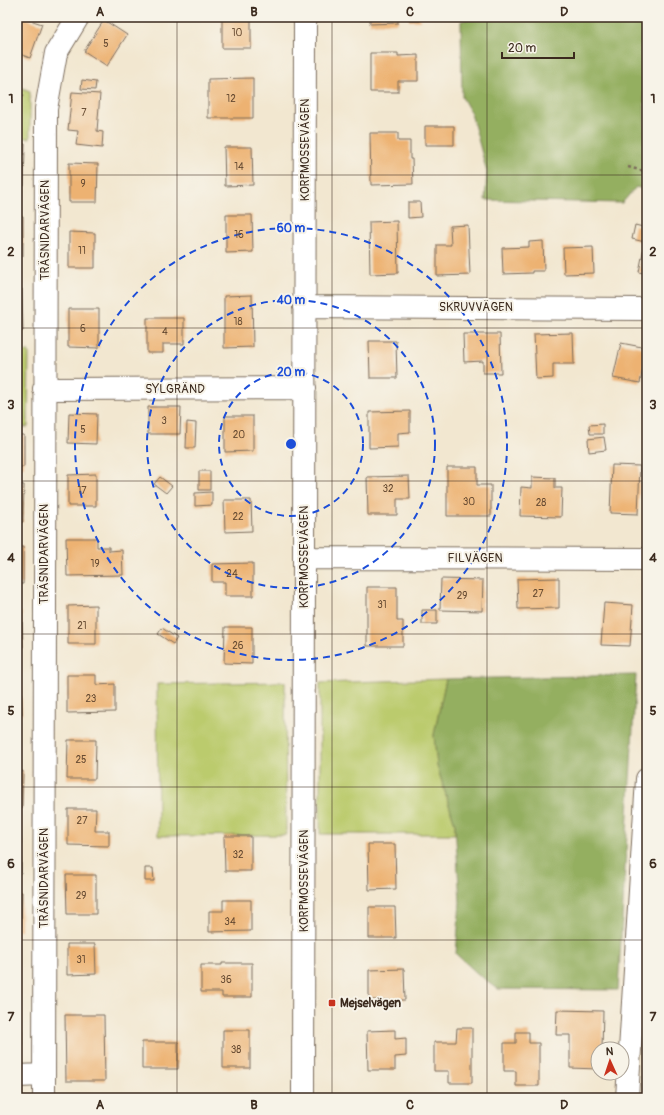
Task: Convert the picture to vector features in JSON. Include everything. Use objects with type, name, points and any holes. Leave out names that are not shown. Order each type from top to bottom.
[{"type":"street","name":"TRÄSNIDARVÄGEN","points":[[44,1098],[44,389],[46,109],[56,53],[78,17]]},
{"type":"street","name":"KORPMOSSEVÄGEN","points":[[303,1098],[305,17]]},
{"type":"street","name":"SKRUVVÄGEN","points":[[304,308],[647,309]]},
{"type":"street","name":"SYLGRÄND","points":[[44,389],[305,388]]},
{"type":"street","name":"FILVÄGEN","points":[[304,558],[647,559]]},
{"type":"street","points":[[627,1098],[647,779]]},
{"type":"street","points":[[17,1076],[44,1075]]},
{"type":"path","points":[[628,167],[647,172]]},
{"type":"green space","points":[[476,17],[647,17],[647,54],[643,72],[645,145],[647,146],[647,190],[636,187],[622,203],[485,200],[487,172],[471,113],[462,97],[461,21]]},
{"type":"green space","points":[[17,86],[30,91],[30,138],[17,138]]},
{"type":"green space","points":[[17,351],[29,352],[28,427],[17,427]]},
{"type":"green space","points":[[636,675],[618,990],[498,989],[478,974],[456,954],[460,902],[455,824],[437,766],[434,735],[446,679]]},
{"type":"green space","points":[[446,679],[434,735],[437,766],[455,824],[455,834],[320,834],[320,683]]},
{"type":"green space","points":[[285,682],[286,835],[158,836],[157,684]]},
{"type":"building","points":[[17,17],[42,24],[30,58],[17,53]]},
{"type":"building","points":[[222,17],[251,17],[251,48],[222,48]]},
{"type":"building","points":[[370,17],[398,17],[398,23],[370,24]]},
{"type":"building","points":[[409,17],[420,17],[420,21],[409,21]]},
{"type":"building","points":[[104,20],[127,35],[107,66],[84,51]]},
{"type":"building","points":[[370,53],[398,53],[398,56],[418,55],[418,81],[398,81],[398,92],[370,92]]},
{"type":"building","points":[[253,78],[253,118],[208,118],[208,79]]},
{"type":"building","points":[[82,80],[96,82],[95,90],[81,89]]},
{"type":"building","points":[[72,92],[100,94],[97,131],[103,132],[102,148],[76,145],[78,131],[68,130]]},
{"type":"building","points":[[425,126],[454,126],[454,145],[425,145]]},
{"type":"building","points":[[370,133],[398,133],[398,141],[410,141],[410,159],[412,159],[413,184],[371,185]]},
{"type":"building","points":[[17,144],[25,144],[24,186],[17,186]]},
{"type":"building","points":[[224,147],[252,147],[253,185],[225,186]]},
{"type":"building","points":[[69,163],[98,164],[97,202],[69,202]]},
{"type":"building","points":[[408,202],[420,202],[421,217],[408,218]]},
{"type":"building","points":[[226,215],[252,215],[253,252],[226,253]]},
{"type":"building","points":[[17,216],[23,216],[23,256],[17,256]]},
{"type":"building","points":[[397,221],[398,273],[370,274],[369,222]]},
{"type":"building","points":[[468,225],[470,275],[437,276],[437,245],[451,245],[450,226]]},
{"type":"building","points":[[635,225],[647,228],[647,274],[639,272],[645,242],[632,239]]},
{"type":"building","points":[[69,232],[95,233],[95,268],[69,268]]},
{"type":"building","points":[[543,241],[544,271],[503,274],[502,248],[529,247],[529,242]]},
{"type":"building","points":[[593,247],[594,273],[564,274],[563,248]]},
{"type":"building","points":[[17,289],[22,289],[23,331],[17,331]]},
{"type":"building","points":[[252,295],[253,347],[224,348],[224,296]]},
{"type":"building","points":[[68,309],[99,309],[99,348],[68,347]]},
{"type":"building","points":[[147,318],[184,318],[184,344],[163,344],[163,353],[147,353]]},
{"type":"building","points":[[573,333],[574,364],[553,364],[553,378],[536,379],[534,334]]},
{"type":"building","points":[[463,334],[500,334],[501,373],[483,373],[483,361],[464,362]]},
{"type":"building","points":[[369,341],[396,341],[397,378],[370,378]]},
{"type":"building","points":[[621,343],[647,348],[640,383],[613,378]]},
{"type":"building","points":[[148,407],[181,407],[180,434],[148,434]]},
{"type":"building","points":[[410,411],[410,432],[398,433],[398,447],[369,448],[369,412]]},
{"type":"building","points":[[69,413],[97,414],[96,444],[68,443]]},
{"type":"building","points":[[225,416],[253,416],[253,451],[225,452]]},
{"type":"building","points":[[187,422],[196,423],[195,448],[186,448]]},
{"type":"building","points":[[603,424],[603,434],[590,434],[589,425]]},
{"type":"building","points":[[17,435],[24,435],[24,467],[17,467]]},
{"type":"building","points":[[604,437],[606,450],[589,452],[588,439]]},
{"type":"building","points":[[612,465],[640,466],[638,514],[610,513]]},
{"type":"building","points":[[447,467],[477,467],[477,485],[491,485],[491,516],[447,516]]},
{"type":"building","points":[[199,471],[210,471],[210,490],[199,490]]},
{"type":"building","points":[[96,474],[96,506],[68,506],[68,475]]},
{"type":"building","points":[[409,476],[410,499],[397,499],[397,515],[368,515],[367,477]]},
{"type":"building","points":[[160,477],[172,486],[166,493],[154,484]]},
{"type":"building","points":[[532,477],[555,478],[555,488],[562,488],[561,517],[520,516],[521,487],[532,488]]},
{"type":"building","points":[[17,484],[24,485],[23,522],[17,522]]},
{"type":"building","points":[[212,492],[212,505],[195,506],[195,493]]},
{"type":"building","points":[[224,500],[251,500],[252,531],[225,532]]},
{"type":"building","points":[[66,538],[97,538],[97,547],[109,547],[109,551],[122,550],[123,575],[67,576]]},
{"type":"building","points":[[17,547],[23,547],[23,584],[17,584]]},
{"type":"building","points":[[253,563],[253,596],[225,596],[225,582],[212,582],[212,564]]},
{"type":"building","points":[[559,578],[559,608],[518,609],[517,579]]},
{"type":"building","points":[[441,579],[483,580],[482,611],[440,610]]},
{"type":"building","points":[[367,587],[397,587],[397,621],[403,621],[403,646],[367,646]]},
{"type":"building","points":[[604,603],[633,605],[630,646],[601,645]]},
{"type":"building","points":[[96,605],[96,644],[68,644],[68,606]]},
{"type":"building","points":[[422,610],[437,610],[437,624],[422,624]]},
{"type":"building","points":[[17,612],[22,612],[23,648],[17,648]]},
{"type":"building","points":[[225,627],[252,627],[252,664],[224,663]]},
{"type":"building","points":[[162,628],[177,638],[173,644],[158,634]]},
{"type":"building","points":[[67,675],[96,675],[96,685],[115,684],[115,712],[67,713]]},
{"type":"building","points":[[17,678],[21,678],[22,714],[17,714]]},
{"type":"building","points":[[68,740],[96,740],[95,779],[67,779]]},
{"type":"building","points":[[17,771],[23,771],[22,808],[17,808]]},
{"type":"building","points":[[68,809],[96,809],[95,831],[109,831],[109,846],[68,845]]},
{"type":"building","points":[[224,836],[251,836],[251,871],[225,871]]},
{"type":"building","points":[[17,837],[21,837],[21,873],[17,873]]},
{"type":"building","points":[[368,844],[395,844],[396,889],[369,890]]},
{"type":"building","points":[[145,868],[153,868],[154,881],[145,881]]},
{"type":"building","points":[[66,875],[96,875],[96,914],[67,914]]},
{"type":"building","points":[[17,892],[22,892],[21,931],[17,931]]},
{"type":"building","points":[[223,900],[251,900],[251,931],[209,932],[209,911],[223,911]]},
{"type":"building","points":[[369,907],[395,907],[396,938],[369,938]]},
{"type":"building","points":[[67,944],[95,944],[96,974],[67,975]]},
{"type":"building","points":[[222,963],[252,963],[252,997],[222,997],[222,992],[201,992],[201,965],[222,965]]},
{"type":"building","points":[[404,969],[405,1000],[369,1000],[369,970]]},
{"type":"building","points":[[557,1010],[603,1011],[602,1041],[590,1041],[590,1069],[570,1068],[570,1035],[556,1035]]},
{"type":"building","points":[[65,1015],[104,1015],[105,1081],[66,1081]]},
{"type":"building","points":[[457,1028],[472,1028],[472,1083],[449,1083],[449,1071],[434,1071],[434,1042],[456,1042]]},
{"type":"building","points":[[17,1030],[22,1030],[22,1066],[17,1066]]},
{"type":"building","points":[[223,1030],[250,1030],[250,1068],[223,1068]]},
{"type":"building","points":[[395,1030],[395,1039],[406,1038],[406,1056],[395,1057],[395,1070],[368,1070],[367,1031]]},
{"type":"building","points":[[516,1032],[529,1032],[529,1043],[539,1043],[539,1086],[516,1086],[516,1071],[504,1071],[504,1043],[516,1043]]},
{"type":"building","points":[[142,1042],[178,1042],[178,1069],[142,1069]]},
{"type":"place","name":"Mejselvägen","points":[[332,1003]]}]
